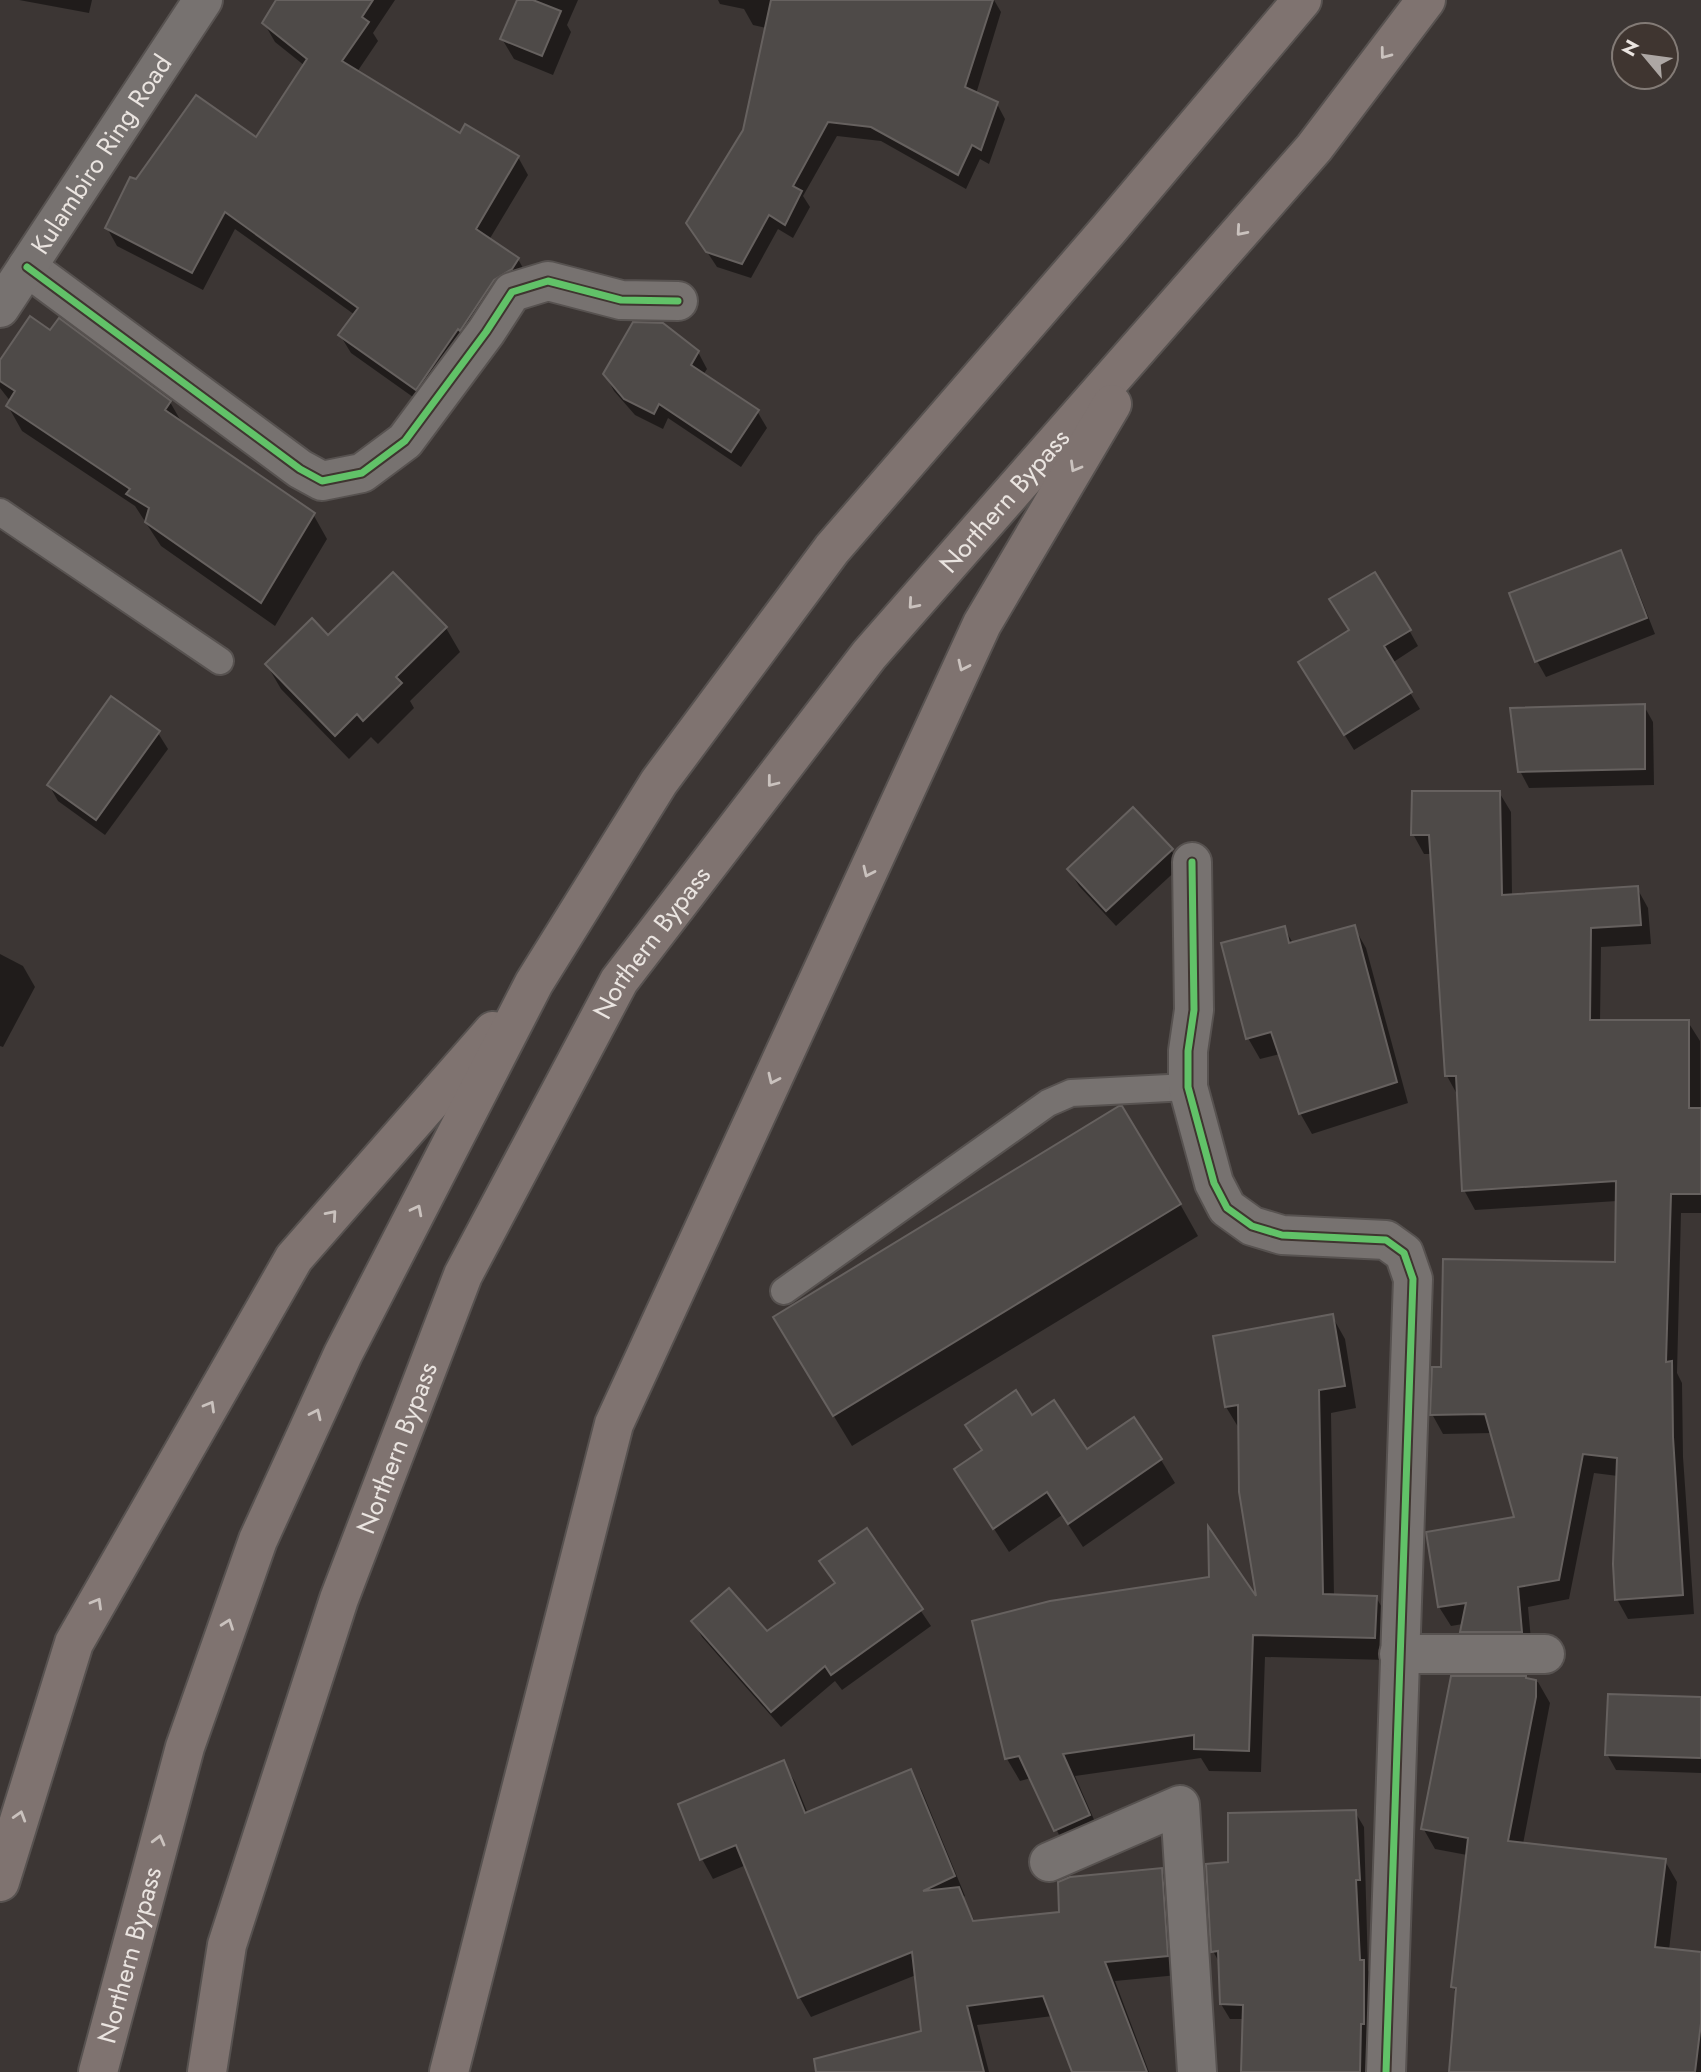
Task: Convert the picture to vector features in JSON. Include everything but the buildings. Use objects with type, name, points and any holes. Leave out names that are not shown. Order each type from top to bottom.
[{"type":"highway","name":"Northern Bypass","points":[[98,2072],[184,1747],[258,1540],[343,1353],[534,983],[659,782],[832,549],[1109,229],[1302,0]]},
{"type":"highway","name":"Northern Bypass","points":[[207,2072],[227,1945],[339,1599],[463,1275],[619,981],[869,655],[1314,148],[1426,0]]},
{"type":"highway","points":[[449,2072],[614,1424],[982,624],[1159,324]]},
{"type":"highway","points":[[0,1882],[74,1643],[294,1258],[534,983]]},
{"type":"street","name":"Kulambiro Ring Road","points":[[0,308],[203,0]]},
{"type":"street","points":[[27,267],[300,469],[322,481],[362,473],[405,441],[486,332],[512,292],[548,281],[621,300],[678,301]]},
{"type":"street","points":[[1192,862],[1194,1010],[1188,1051],[1188,1087],[1214,1183],[1227,1208],[1252,1226],[1282,1235],[1386,1240],[1404,1253],[1413,1279],[1386,2072]]},
{"type":"street","points":[[1399,1654],[1545,1654]]},
{"type":"street","points":[[1049,1862],[1180,1805],[1197,2072]]},
{"type":"lane","points":[[0,512],[220,661]]},
{"type":"lane","points":[[784,1291],[1048,1103],[1071,1093],[1188,1087]]},
{"type":"cycle path","points":[[27,267],[300,469],[322,481],[362,473],[405,441],[486,332],[512,292],[548,281],[621,300],[678,301]]},
{"type":"cycle path","points":[[1192,862],[1194,1010],[1188,1051],[1188,1087],[1214,1183],[1227,1208],[1252,1226],[1282,1235],[1386,1240],[1404,1253],[1413,1279],[1386,2072]]}]
